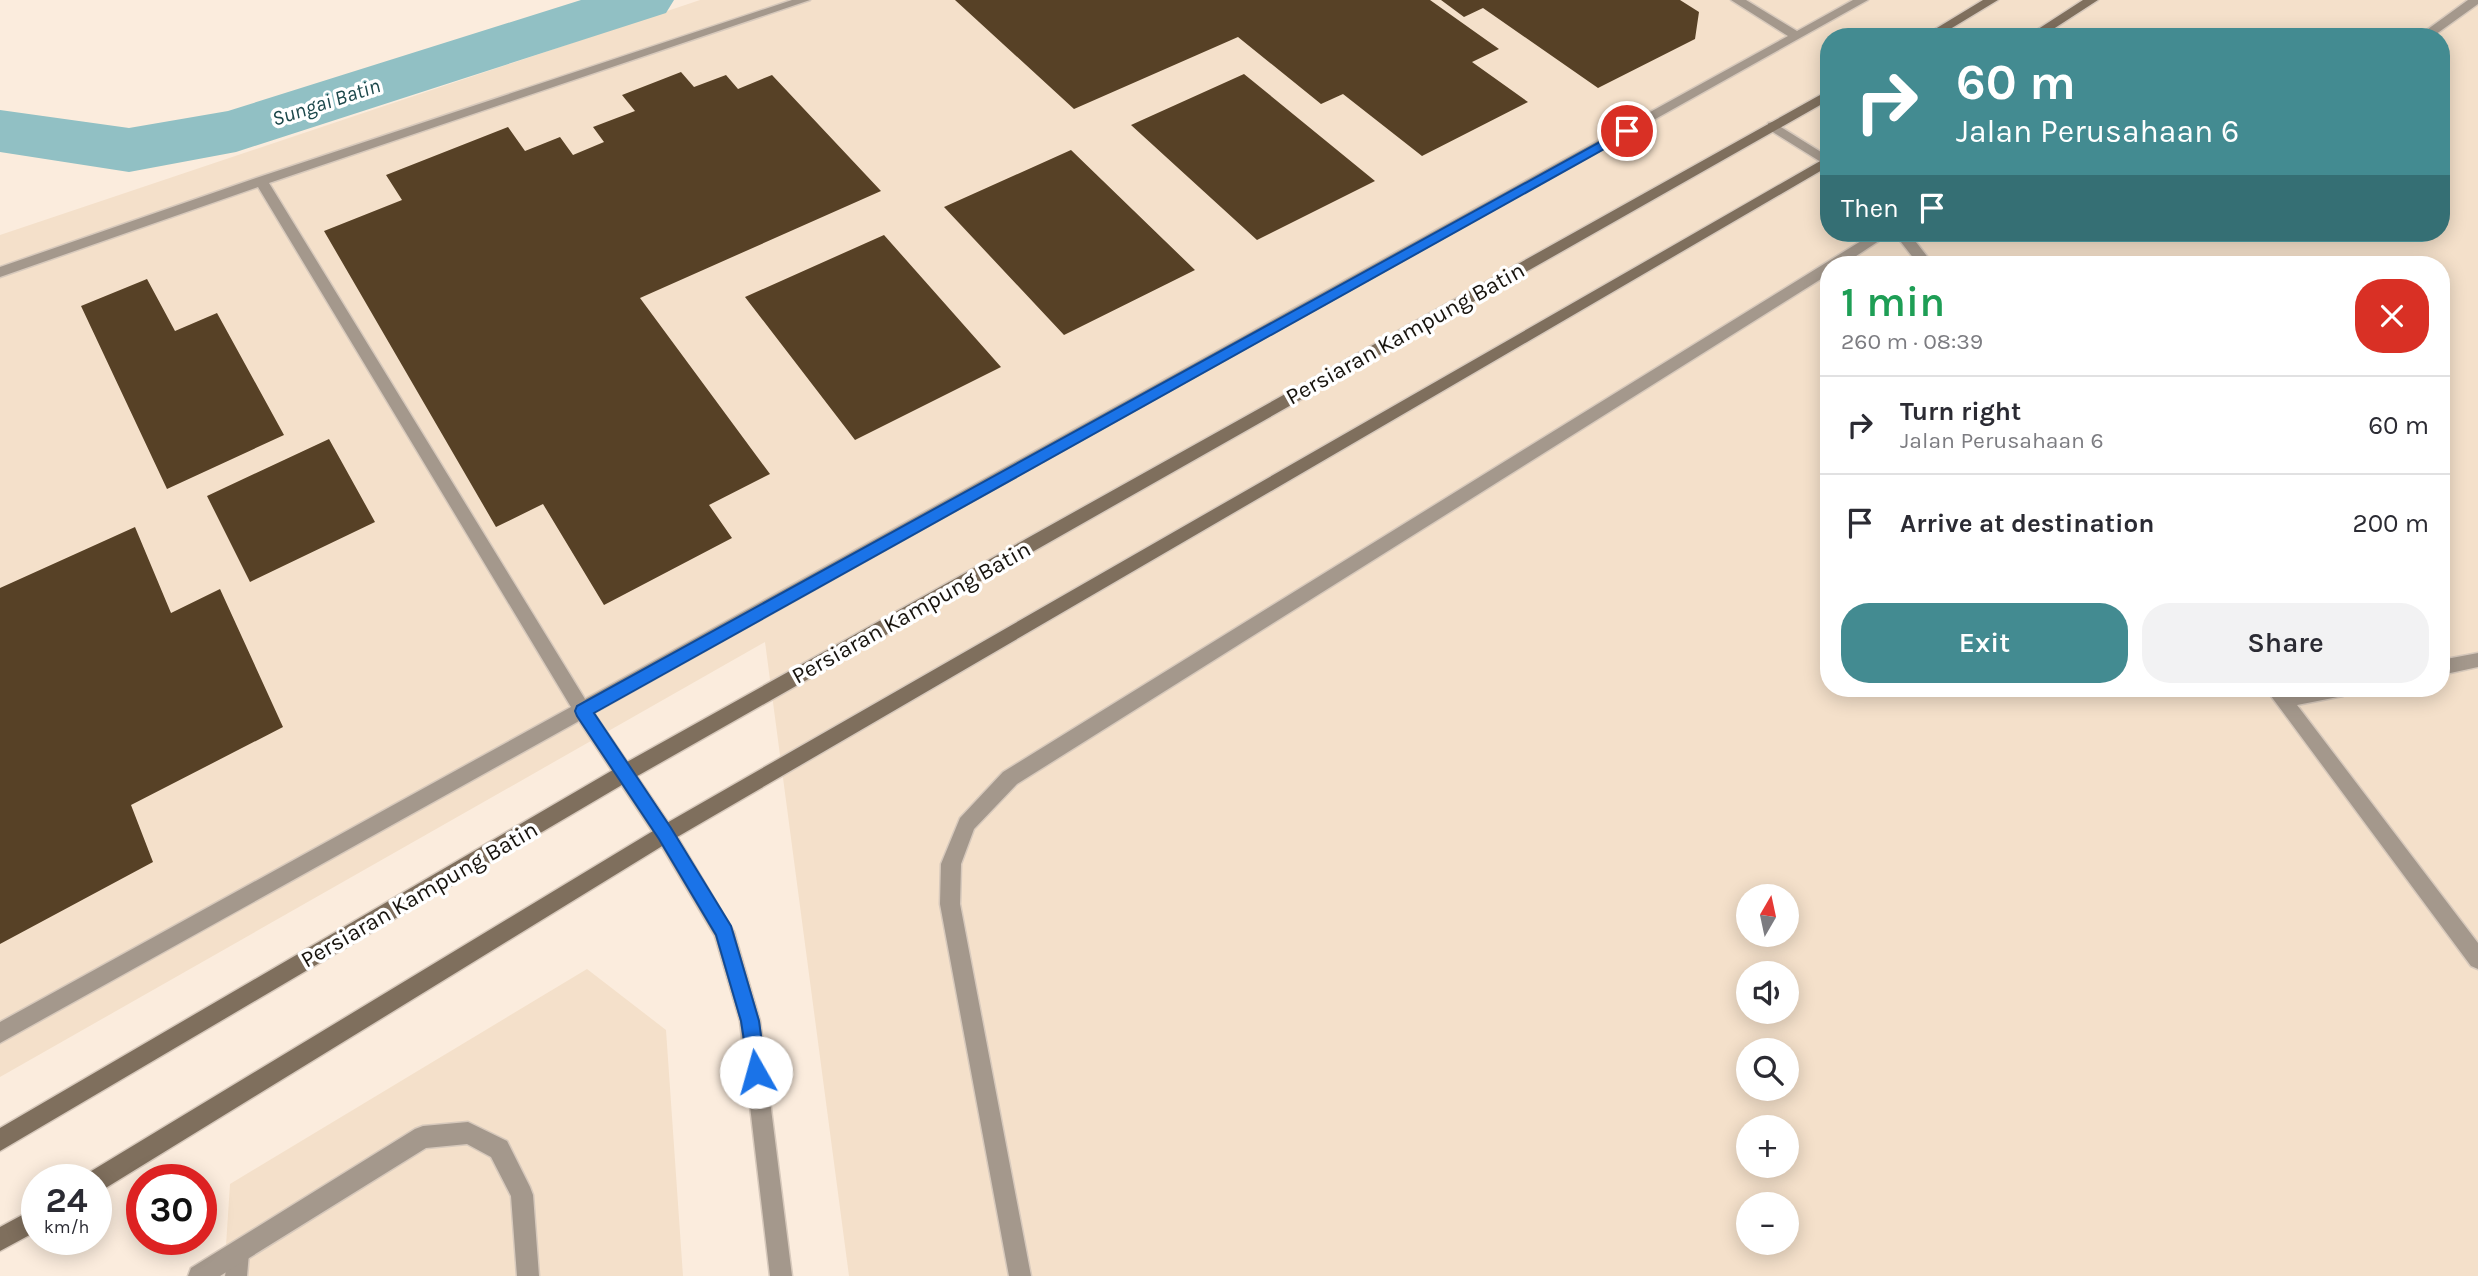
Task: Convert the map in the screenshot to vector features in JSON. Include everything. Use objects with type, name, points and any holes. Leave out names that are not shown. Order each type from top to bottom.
[{"type":"street","points":[[0,272],[261,181],[804,0]]},
{"type":"street","points":[[1737,0],[1797,36]]},
{"type":"street","points":[[0,1033],[1863,0]]},
{"type":"street","points":[[1944,28],[1992,0]]},
{"type":"street","points":[[2047,28],[2092,0]]},
{"type":"street","points":[[2436,28],[2476,0]]},
{"type":"street","name":"Persiaran Kampung Batin","points":[[0,1140],[625,773],[1820,99]]},
{"type":"street","points":[[1773,126],[1820,157]]},
{"type":"street","points":[[112,1171],[665,834],[1820,167]]},
{"type":"street","points":[[261,181],[583,711],[665,834],[724,932],[750,1021],[781,1276]]},
{"type":"street","points":[[1847,256],[1869,242]]},
{"type":"street","points":[[1908,242],[1920,256]]},
{"type":"street","points":[[1020,1276],[950,904],[951,864],[967,824],[1010,778],[1820,273]]},
{"type":"street","points":[[2450,666],[2478,660]]},
{"type":"street","points":[[2281,697],[2478,959]]},
{"type":"street","points":[[199,1276],[237,1265],[423,1137],[468,1133],[499,1149],[522,1195],[528,1276]]},
{"type":"street","points":[[0,1240],[21,1228]]},
{"type":"shaded area","points":[[700,0],[2478,0],[2478,1276],[849,1276],[765,642],[0,1077],[0,235]]},
{"type":"shaded area","points":[[587,969],[666,1030],[683,1276],[224,1276],[230,1184]]},
{"type":"building","points":[[955,0],[1430,0],[1499,49],[1472,62],[1528,102],[1422,156],[1343,94],[1321,104],[1238,37],[1074,109]]},
{"type":"building","points":[[1441,0],[1680,0],[1699,12],[1695,39],[1598,88],[1483,8],[1464,17]]},
{"type":"building","points":[[681,72],[694,87],[726,75],[738,89],[772,75],[881,191],[640,298],[770,474],[709,505],[732,538],[604,605],[543,504],[496,527],[324,231],[402,200],[386,175],[508,127],[525,151],[560,137],[573,155],[604,142],[593,127],[635,111],[622,95]]},
{"type":"building","points":[[1244,74],[1375,181],[1257,240],[1131,125]]},
{"type":"building","points":[[1071,150],[1195,270],[1064,335],[944,207]]},
{"type":"building","points":[[884,235],[1001,367],[855,440],[745,297]]},
{"type":"building","points":[[147,279],[175,331],[217,313],[284,435],[167,489],[81,306]]},
{"type":"building","points":[[329,439],[375,522],[250,582],[207,496]]},
{"type":"building","points":[[135,527],[171,613],[220,589],[283,727],[131,805],[153,862],[0,944],[0,588]]},
{"type":"waterway","name":"Sungai Batin","points":[[0,131],[129,150],[236,131],[644,0]]},
{"type":"route","points":[[756,1072],[750,1021],[724,932],[665,834],[583,711],[1627,131]]}]
